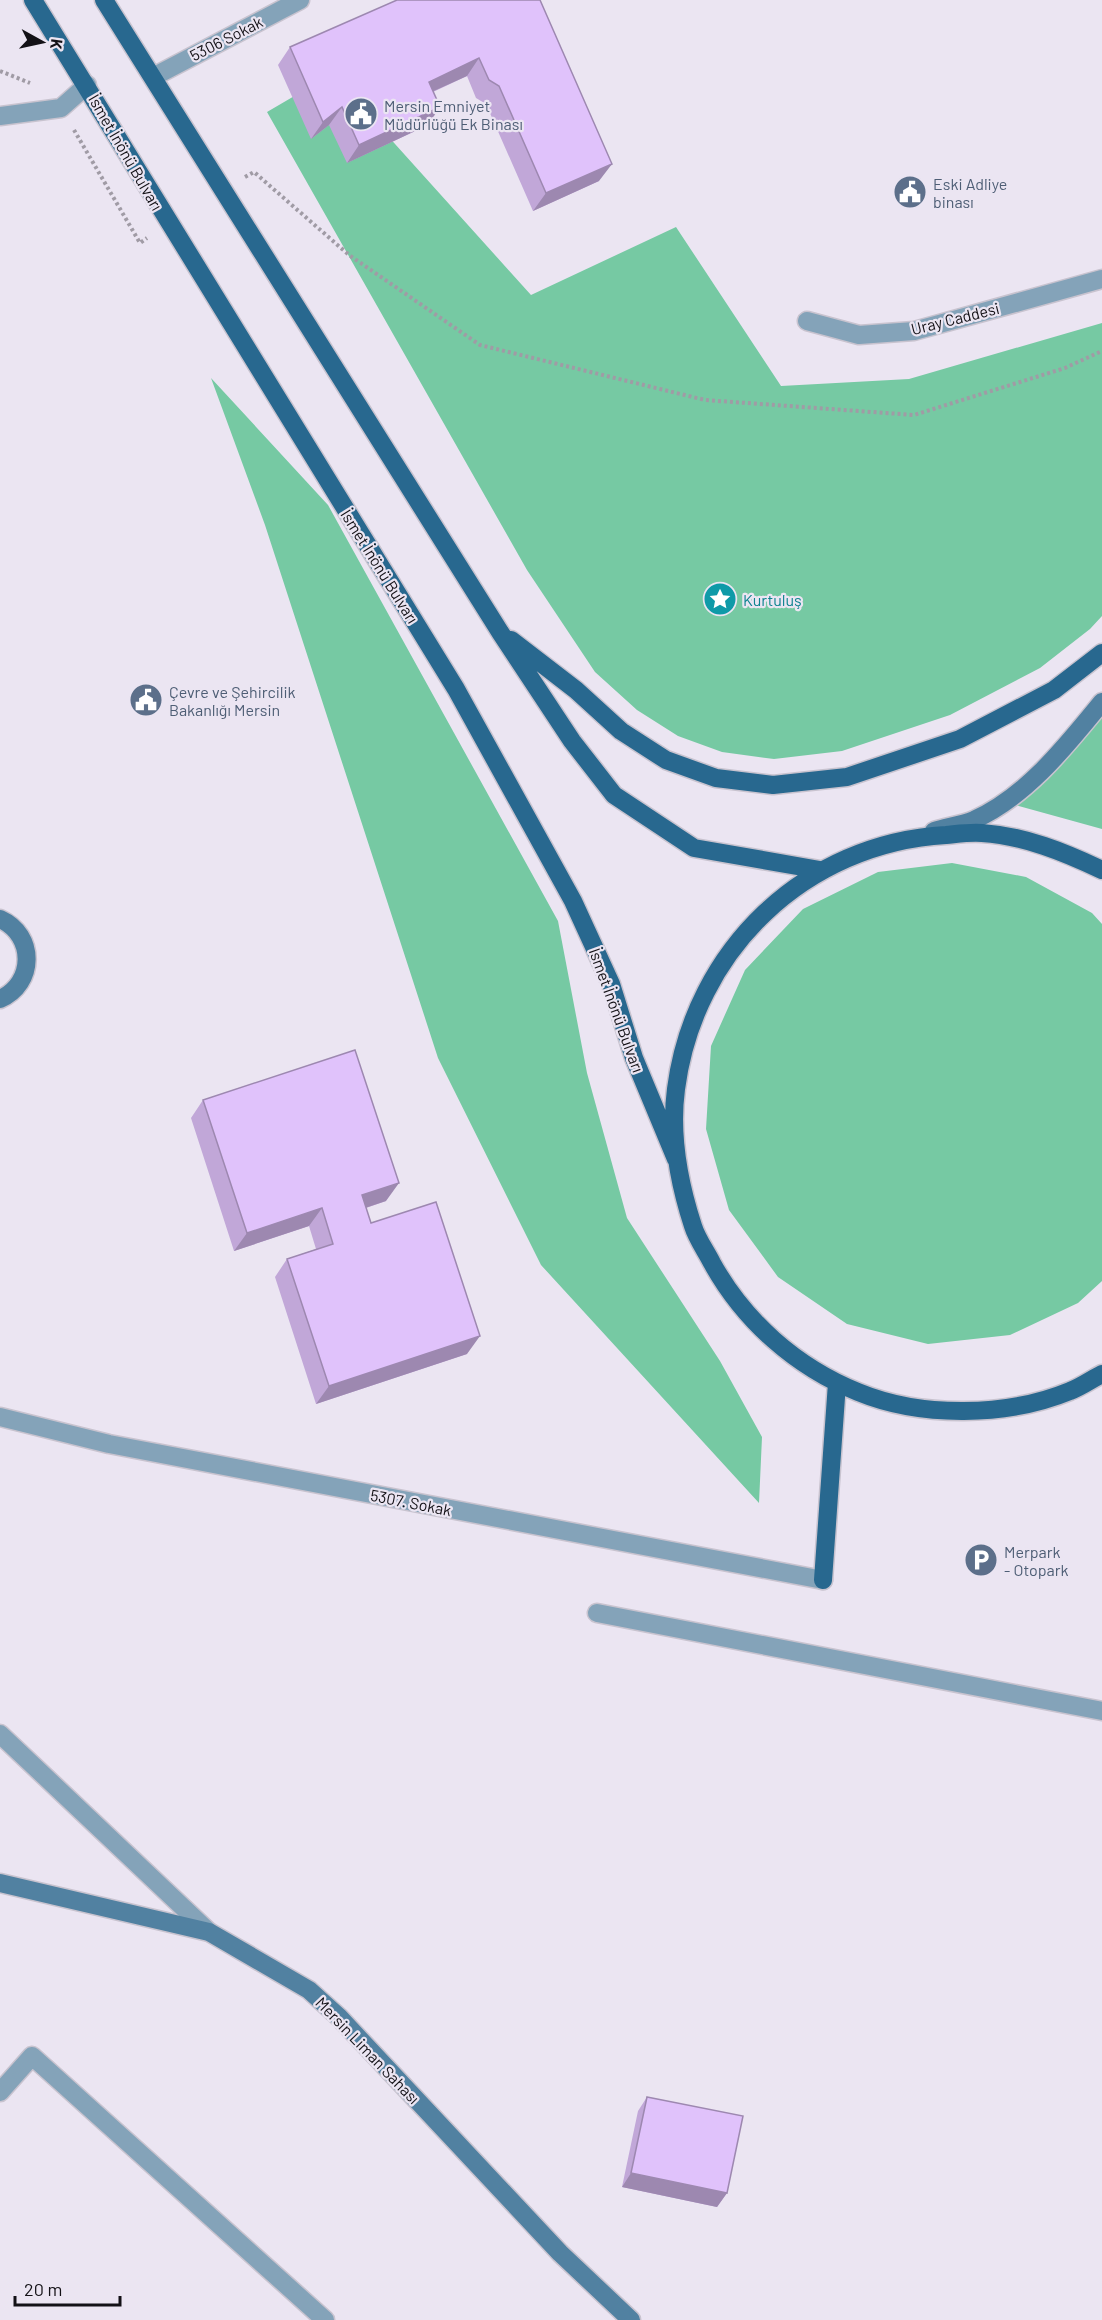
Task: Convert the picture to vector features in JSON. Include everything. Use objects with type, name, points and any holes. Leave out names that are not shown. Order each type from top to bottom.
[{"type":"main road","name":"İsmet İnönü Bulvarı","points":[[33,0],[87,85],[169,225],[456,689],[573,902],[611,984],[634,1058],[676,1159]]},
{"type":"main road","points":[[104,0],[500,632],[572,741],[614,795],[694,848],[820,870]]},
{"type":"main road","points":[[500,632],[576,690],[621,731],[666,760],[716,778],[773,785],[847,777],[960,739],[1054,690],[1102,653]]},
{"type":"main road","points":[[1102,870],[1052,846],[982,833],[911,837],[864,850],[820,870],[765,910],[721,963],[690,1024],[675,1091],[676,1159],[693,1229],[728,1292],[776,1344],[837,1383],[868,1396],[935,1411],[1004,1409],[1070,1391],[1102,1374]]},
{"type":"main road","points":[[823,1580],[837,1383]]},
{"type":"street","name":"5306 Sokak","points":[[153,77],[300,0]]},
{"type":"street","points":[[0,116],[61,108],[87,85]]},
{"type":"street","name":"Uray Caddesi","points":[[807,321],[859,335],[914,331],[1102,279]]},
{"type":"street","points":[[911,837],[974,820],[1012,797],[1060,753],[1102,702]]},
{"type":"street","points":[[0,919],[14,928],[23,939],[27,953],[27,967],[14,992],[0,999]]},
{"type":"street","name":"5307. Sokak","points":[[0,1417],[109,1444],[823,1580]]},
{"type":"street","points":[[597,1613],[1102,1711]]},
{"type":"street","points":[[0,1734],[209,1932]]},
{"type":"street","name":"Mersin Liman Sahası","points":[[0,1883],[209,1932],[309,1990],[339,2017],[560,2253],[632,2320]]},
{"type":"street","points":[[0,2092],[32,2056],[325,2320]]},
{"type":"path","points":[[0,71],[52,92],[140,243],[169,225]]},
{"type":"path","points":[[224,190],[254,172],[349,255],[480,345],[705,400],[914,415],[1065,368],[1102,351]]},
{"type":"green space","points":[[332,74],[531,295],[676,227],[781,386],[909,379],[1102,323],[1102,616],[1090,629],[1040,668],[950,715],[842,751],[774,759],[722,752],[678,736],[637,710],[595,672],[527,570],[267,112]]},
{"type":"green space","points":[[211,378],[328,505],[558,921],[587,1073],[627,1218],[720,1361],[762,1437],[759,1503],[541,1265],[438,1058],[265,525]]},
{"type":"green space","points":[[1102,708],[1102,829],[1015,805]]},
{"type":"green space","points":[[952,863],[1026,877],[1092,913],[1102,924],[1102,1281],[1078,1303],[1010,1335],[928,1344],[847,1324],[778,1277],[729,1210],[706,1129],[711,1046],[745,970],[803,909],[878,872]]},
{"type":"building","name":"Mersin Emniyet Müdürlüğü Ek Binası","points":[[397,0],[540,0],[612,164],[546,193],[499,86],[489,80],[479,58],[429,82],[440,107],[359,145],[342,107],[323,122],[290,47]]},
{"type":"building","points":[[355,1050],[399,1183],[362,1195],[371,1223],[436,1202],[480,1336],[329,1386],[287,1259],[333,1244],[322,1208],[247,1233],[203,1100]]},
{"type":"building","points":[[647,2097],[743,2116],[727,2193],[631,2173]]},
{"type":"place","name":"Mersin Emniyet Müdürlüğü Ek Binası","points":[[361,114]]},
{"type":"place","name":"Eski Adliye binası","points":[[910,192]]},
{"type":"place","name":"Kurtuluş","points":[[720,599]]},
{"type":"place","name":"Çevre ve Şehircilik Bakanlığı Mersin","points":[[146,700]]},
{"type":"place","name":"Merpark - Otopark","points":[[981,1560]]}]
